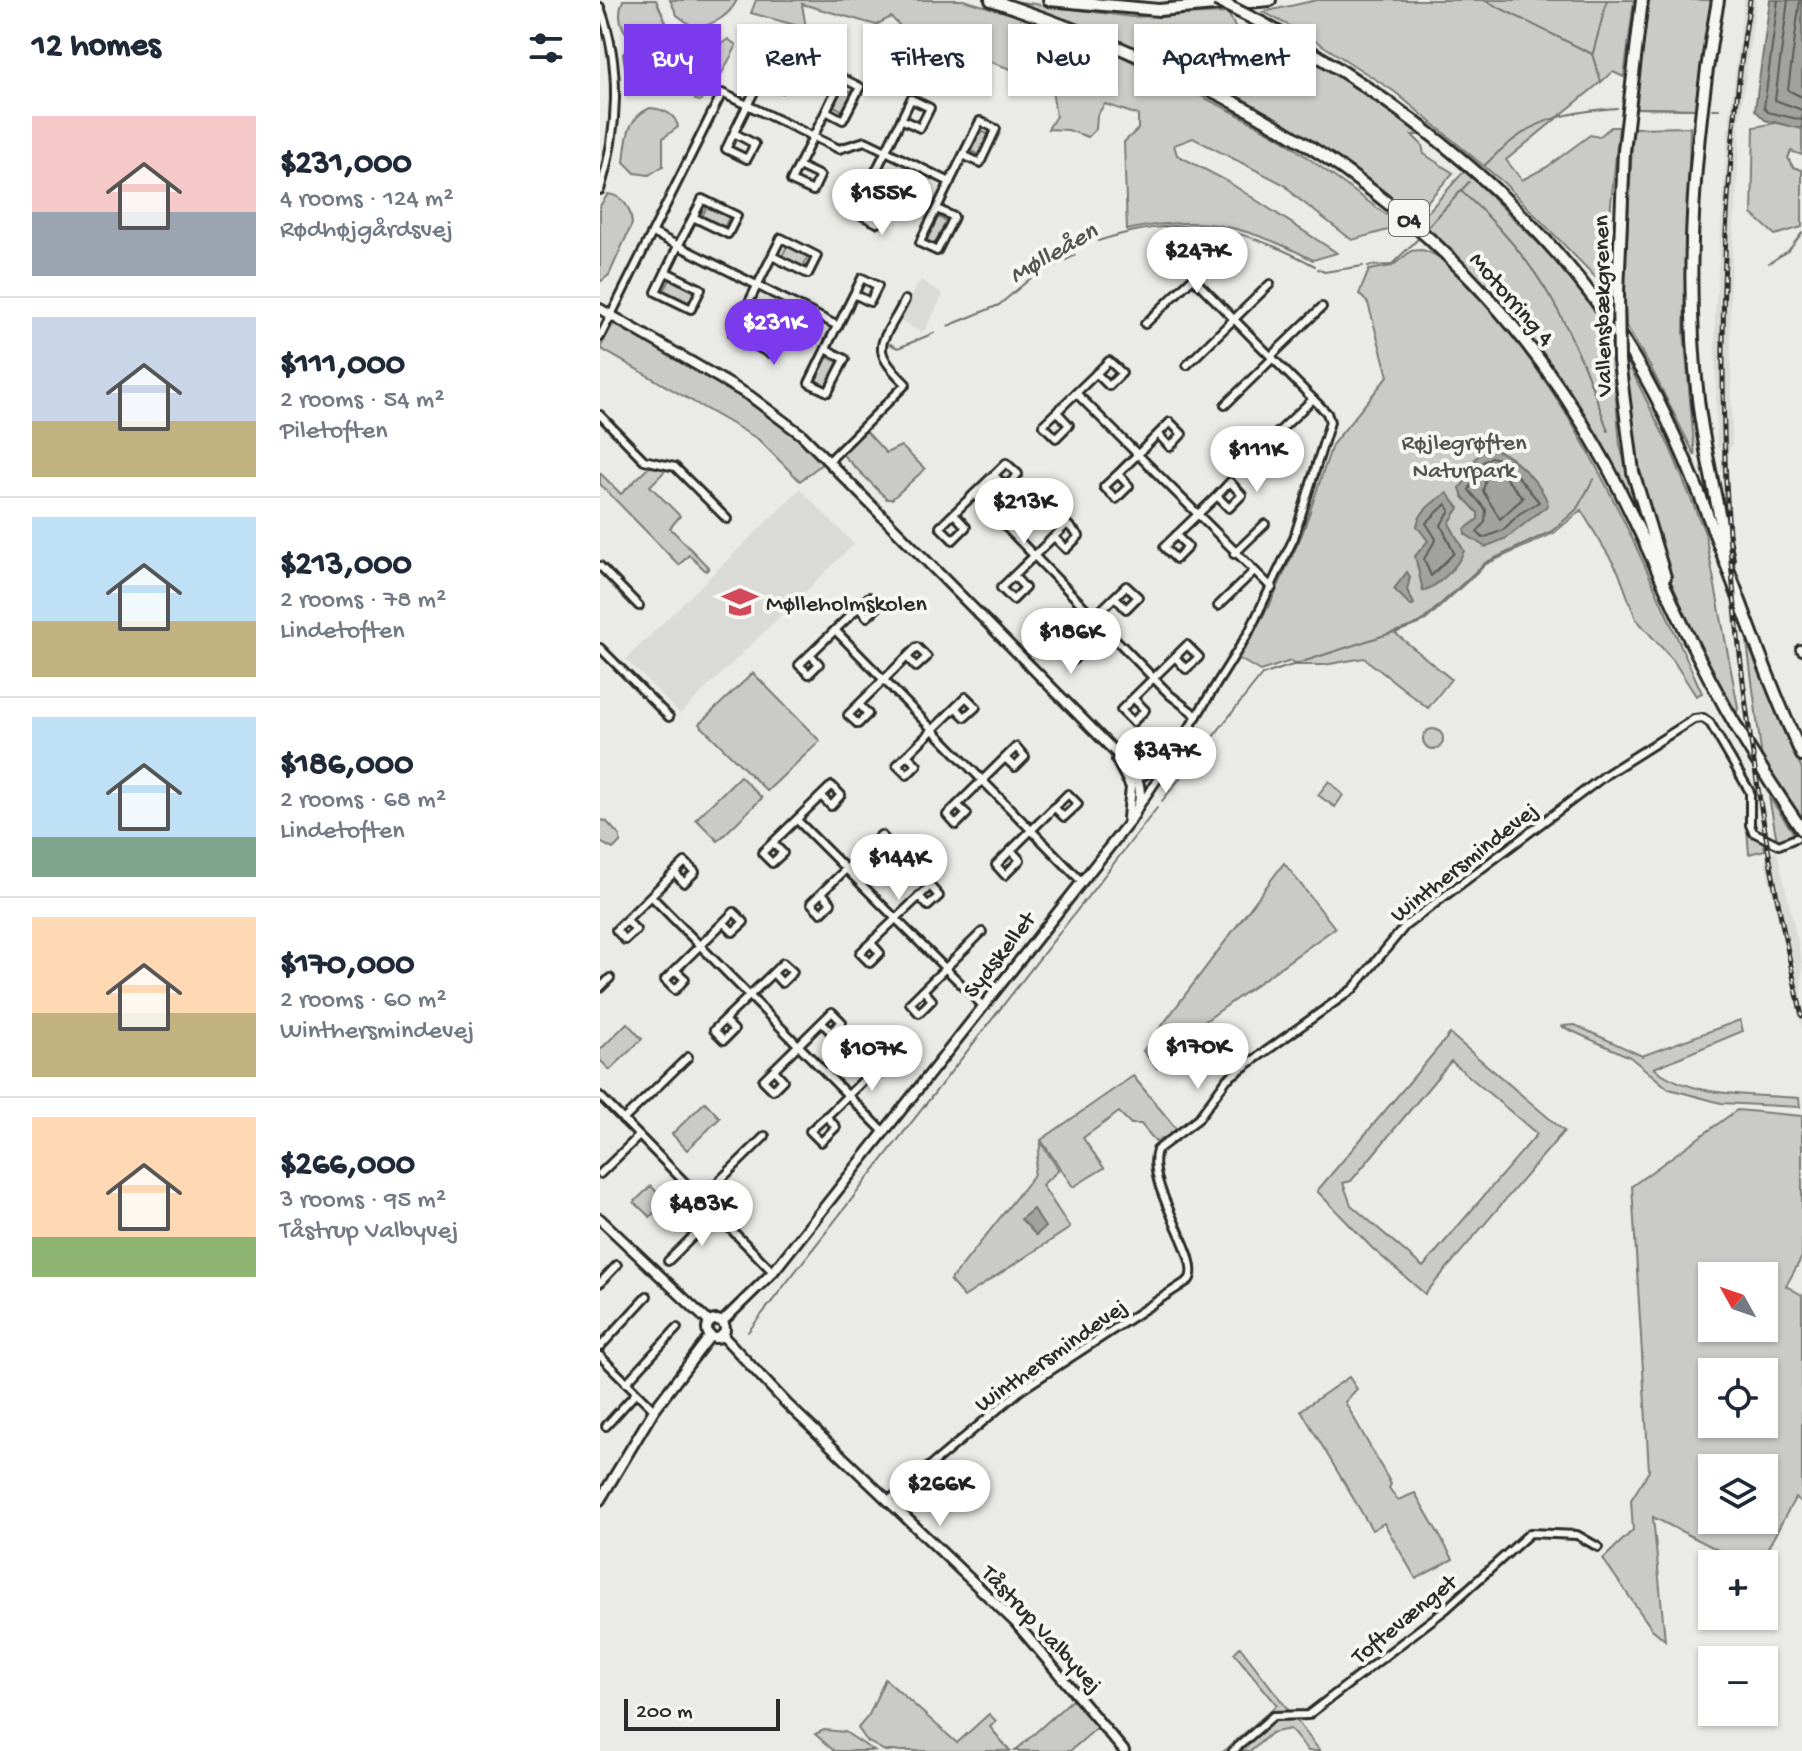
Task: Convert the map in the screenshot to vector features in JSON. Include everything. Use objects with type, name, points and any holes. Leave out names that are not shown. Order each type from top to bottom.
[{"type":"highway","name":"Motorring 4","points":[[991,0],[1109,42],[1258,113],[1339,164],[1428,234],[1504,314],[1568,400],[1620,490],[1723,704],[1799,834]]},
{"type":"highway","points":[[1049,0],[1159,10],[1270,0]]},
{"type":"highway","points":[[1216,0],[1264,24],[1350,75],[1424,129],[1503,197],[1557,253],[1622,336],[1650,387],[1729,570],[1764,670],[1802,755]]},
{"type":"highway","name":"Vallensbækgrenen","points":[[1642,0],[1624,151],[1618,292],[1619,361],[1633,472],[1674,605]]},
{"type":"highway","points":[[1718,0],[1699,151],[1693,317],[1704,442],[1729,570]]},
{"type":"street","points":[[600,7],[611,49],[615,90],[600,190]]},
{"type":"street","points":[[770,61],[790,71],[782,88],[761,78],[770,61]]},
{"type":"street","points":[[799,166],[820,176],[813,191],[791,181],[842,78],[860,87],[843,120],[826,111]]},
{"type":"street","points":[[600,337],[722,93],[839,149],[861,140],[950,182]]},
{"type":"street","points":[[734,133],[755,144],[747,159],[726,149],[752,96]]},
{"type":"street","points":[[872,179],[893,190],[877,223],[855,212],[886,151],[901,119],[911,99],[930,108],[920,128],[901,119]]},
{"type":"street","points":[[937,209],[954,217],[937,251],[920,243],[963,155],[980,121],[996,129],[980,163],[963,155]]},
{"type":"street","points":[[666,272],[701,289],[691,309],[656,292],[678,246],[702,199],[737,216],[728,234],[693,217]]},
{"type":"street","points":[[653,233],[838,326]]},
{"type":"street","points":[[742,315],[779,334],[769,353],[733,334],[742,315],[781,238],[817,256],[808,274],[772,256]]},
{"type":"street","points":[[1145,324],[1227,245]]},
{"type":"street","points":[[1193,278],[1313,399],[1270,441],[1289,457]]},
{"type":"street","points":[[1187,365],[1270,284]]},
{"type":"street","points":[[826,349],[845,359],[828,392],[809,383],[826,349],[854,294]]},
{"type":"street","points":[[828,462],[906,384],[883,362],[881,355],[883,342],[905,300]]},
{"type":"street","points":[[1225,405],[1322,307]]},
{"type":"street","points":[[600,309],[769,408],[828,462],[1108,746],[1141,794],[1138,808]]},
{"type":"street","points":[[1057,412],[1096,373]]},
{"type":"street","points":[[1076,393],[1234,554],[1272,588]]},
{"type":"street","name":"Sydskellet","points":[[722,1322],[773,1272],[1121,831],[1168,762],[1272,588],[1314,485],[1330,422],[1327,413],[1313,399]]},
{"type":"street","points":[[600,415],[644,460],[675,467],[727,519]]},
{"type":"street","points":[[1118,474],[1158,434]]},
{"type":"street","points":[[954,514],[994,475]]},
{"type":"street","points":[[974,494],[1153,678],[1197,716]]},
{"type":"street","points":[[1176,535],[1217,496]]},
{"type":"street","points":[[1234,554],[1265,524]]},
{"type":"street","points":[[1014,576],[1054,537]]},
{"type":"street","points":[[600,566],[639,606]]},
{"type":"street","points":[[1218,606],[1253,572]]},
{"type":"street","points":[[1074,637],[1115,597]]},
{"type":"street","points":[[810,654],[858,607]]},
{"type":"street","points":[[835,630],[1081,881]]},
{"type":"street","points":[[600,648],[669,717]]},
{"type":"street","points":[[859,704],[907,657]]},
{"type":"street","points":[[1133,698],[1175,657]]},
{"type":"street","points":[[907,755],[956,708]]},
{"type":"street","name":"Winthersmindevej","points":[[888,1501],[1021,1390],[1189,1280],[1193,1263],[1166,1208],[1155,1161],[1157,1150],[1198,1119],[1227,1079],[1353,989],[1405,926],[1607,774],[1694,719],[1703,718],[1710,723],[1750,792],[1750,825],[1753,832],[1779,845],[1799,834]]},
{"type":"street","points":[[957,805],[1005,758]]},
{"type":"street","name":"Sydskellet","points":[[1121,831],[1131,810],[1134,781],[1168,762]]},
{"type":"street","points":[[773,843],[821,796]]},
{"type":"street","points":[[1011,850],[1054,807]]},
{"type":"street","points":[[797,820],[983,1006]]},
{"type":"street","points":[[822,893],[870,846]]},
{"type":"street","points":[[626,920],[675,873]]},
{"type":"street","points":[[651,896],[884,1132]]},
{"type":"street","points":[[871,943],[919,896]]},
{"type":"street","points":[[675,970],[724,923]]},
{"type":"street","points":[[923,990],[982,932]]},
{"type":"street","points":[[724,1020],[773,973]]},
{"type":"street","points":[[600,988],[610,978]]},
{"type":"street","points":[[774,1070],[822,1023]]},
{"type":"street","points":[[623,1120],[688,1057]]},
{"type":"street","points":[[826,1116],[886,1058]]},
{"type":"street","points":[[600,1096],[773,1272]]},
{"type":"street","points":[[600,1174],[639,1136]]},
{"type":"street","points":[[701,1199],[765,1136]]},
{"type":"street","points":[[668,1261],[716,1214]]},
{"type":"street","points":[[600,1219],[709,1322],[722,1322],[722,1335],[710,1336],[654,1410],[600,1500]]},
{"type":"street","points":[[600,1283],[617,1265]]},
{"type":"street","points":[[600,1347],[647,1296]]},
{"type":"street","points":[[709,1322],[706,1329],[710,1336]]},
{"type":"street","points":[[626,1383],[677,1328]]},
{"type":"street","name":"Tåstrup Valbyvej","points":[[722,1335],[787,1404],[1015,1622],[1124,1751]]},
{"type":"street","points":[[602,1362],[654,1410]]},
{"type":"street","points":[[606,1426],[636,1393]]},
{"type":"street","name":"Toftevænget","points":[[1233,1751],[1273,1716],[1286,1713],[1308,1715],[1446,1609],[1530,1533],[1577,1535],[1598,1547]]},
{"type":"shaded area","points":[[1744,0],[1756,0],[1739,125],[1729,124]]},
{"type":"shaded area","points":[[1728,127],[1739,127],[1740,134],[1730,288],[1732,444],[1729,450],[1722,450],[1717,447],[1715,316]]},
{"type":"shaded area","points":[[921,280],[943,294],[925,330],[920,332],[899,319]]},
{"type":"shaded area","name":"Mølleholmskolen","points":[[800,489],[854,544],[680,714],[626,659]]},
{"type":"shaded area","points":[[1777,851],[1802,961],[1802,1028],[1765,860],[1769,853]]},
{"type":"green space","points":[[623,0],[656,0],[666,24],[624,24],[624,29]]},
{"type":"green space","points":[[670,0],[737,0],[725,16],[710,24],[689,24],[677,15]]},
{"type":"green space","points":[[756,0],[963,0],[1039,24],[1008,24],[1008,68],[992,63],[992,24],[898,24],[891,17],[872,24],[802,4],[805,24],[791,24],[751,13]]},
{"type":"green space","points":[[1005,0],[1132,17],[1228,13],[1234,24],[1134,24],[1134,50],[1118,43],[1118,24],[1070,24]]},
{"type":"green space","points":[[1317,0],[1634,0],[1624,77],[1613,72],[1506,160],[1522,180],[1547,167],[1590,135],[1599,137],[1611,127],[1619,127],[1609,223],[1608,290],[1504,183],[1395,92],[1316,41],[1316,24],[1286,24],[1263,12]]},
{"type":"green space","points":[[1646,0],[1711,0],[1696,109],[1633,108]]},
{"type":"green space","points":[[728,39],[736,45],[721,75],[721,45]]},
{"type":"green space","points":[[1118,55],[1134,62],[1134,96],[1201,96],[1282,139],[1402,226],[1352,240],[1285,185],[1193,138],[1174,145],[1177,155],[1227,181],[1337,253],[1313,260],[1245,231],[1201,223],[1153,225],[1127,230],[1124,142],[1138,129],[1138,115],[1105,104],[1097,115],[1096,129],[1088,137],[1068,130],[1048,129],[1056,116],[1053,96],[1118,96]]},
{"type":"green space","points":[[1316,60],[1402,120],[1419,135],[1412,135],[1422,145],[1424,154],[1453,173],[1414,216],[1319,147],[1232,96],[1316,96]]},
{"type":"green space","points":[[847,90],[854,93],[845,112],[832,105],[836,96],[847,96]]},
{"type":"green space","points":[[650,108],[668,113],[678,127],[663,138],[663,166],[649,175],[635,173],[624,162],[632,124]]},
{"type":"green space","points":[[1781,122],[1802,129],[1802,155],[1791,151],[1788,158],[1793,167],[1802,170],[1802,227],[1775,235],[1752,214],[1754,127]]},
{"type":"green space","points":[[1690,127],[1684,332],[1695,456],[1626,326],[1624,293],[1633,128]]},
{"type":"green space","points":[[979,130],[992,136],[982,156],[969,150]]},
{"type":"green space","points":[[1465,170],[1570,275],[1610,328],[1620,445],[1640,521],[1596,438],[1545,360],[1486,288],[1420,221]]},
{"type":"green space","points":[[872,186],[888,194],[878,215],[861,207]]},
{"type":"green space","points":[[608,194],[626,204],[632,224],[609,275],[600,282],[600,206]]},
{"type":"green space","points":[[708,204],[730,215],[723,230],[701,219]]},
{"type":"green space","points":[[936,216],[948,222],[937,245],[925,239]]},
{"type":"green space","points":[[788,244],[809,254],[802,269],[781,258]]},
{"type":"green space","name":"Røjlegrøften Naturpark","points":[[1421,250],[1435,255],[1452,269],[1508,330],[1543,377],[1603,479],[1702,693],[1696,696],[1673,660],[1636,619],[1618,571],[1581,510],[1554,533],[1486,564],[1426,620],[1395,633],[1451,679],[1428,708],[1364,658],[1324,665],[1294,665],[1291,661],[1260,671],[1238,658],[1270,604],[1303,532],[1332,445],[1388,376],[1368,303],[1359,294],[1369,270],[1392,266],[1411,251]]},
{"type":"green space","points":[[671,278],[695,290],[687,305],[663,293]]},
{"type":"green space","points":[[750,319],[773,331],[764,350],[740,338]]},
{"type":"green space","points":[[615,321],[755,402],[804,441],[823,463],[800,481],[758,439],[600,348]]},
{"type":"green space","points":[[1624,355],[1671,450],[1705,533],[1738,707],[1736,718],[1702,651],[1657,546],[1629,436]]},
{"type":"green space","points":[[827,357],[840,363],[828,387],[815,380]]},
{"type":"green space","points":[[866,431],[886,453],[901,446],[925,469],[892,499],[887,499],[842,454]]},
{"type":"green space","points":[[649,467],[668,468],[650,486],[680,516],[670,528],[709,568],[706,571],[689,555],[679,565],[600,484],[600,473],[621,494]]},
{"type":"green space","points":[[1747,642],[1802,769],[1802,820],[1762,759]]},
{"type":"green space","points":[[753,673],[820,741],[767,791],[699,724]]},
{"type":"green space","points":[[1433,729],[1440,732],[1443,739],[1440,746],[1433,749],[1426,746],[1423,739],[1426,732]]},
{"type":"green space","points":[[740,776],[762,798],[718,841],[696,819]]},
{"type":"green space","points":[[1329,781],[1343,795],[1335,807],[1318,795]]},
{"type":"green space","points":[[1769,797],[1795,835],[1784,842],[1777,841]]},
{"type":"green space","points":[[600,820],[606,821],[620,836],[620,842],[613,849],[600,842]]},
{"type":"green space","points":[[1747,828],[1764,843],[1765,850],[1749,854]]},
{"type":"green space","points":[[1284,863],[1335,928],[1190,1032],[1157,1068],[1143,1051]]},
{"type":"green space","points":[[1740,1020],[1743,1031],[1654,1068],[1669,1078],[1704,1090],[1799,1098],[1800,1107],[1721,1103],[1669,1089],[1630,1057],[1561,1026],[1575,1025],[1642,1056]]},
{"type":"green space","points":[[627,1023],[642,1039],[610,1070],[600,1060],[600,1050]]},
{"type":"green space","points":[[1450,1034],[1564,1131],[1425,1294],[1372,1248],[1317,1191]],"holes":[[[1451,1061],[1537,1134],[1423,1267],[1351,1205],[1343,1183],[1351,1181]]]},
{"type":"green space","points":[[1133,1076],[1178,1131],[1156,1142],[1141,1124],[1131,1124],[1119,1112],[1083,1138],[1104,1168],[1073,1187],[1041,1140]]},
{"type":"green space","points":[[705,1102],[720,1118],[687,1150],[672,1134]]},
{"type":"green space","points":[[1737,1110],[1802,1116],[1802,1257],[1786,1286],[1802,1295],[1802,1502],[1795,1498],[1778,1529],[1778,1454],[1698,1454],[1698,1534],[1775,1534],[1767,1550],[1718,1550],[1653,1517],[1665,1640],[1652,1629],[1603,1559],[1633,1530],[1631,1500],[1649,1471],[1632,1186]]},
{"type":"green space","points":[[1041,1143],[1059,1170],[1042,1185],[1070,1228],[964,1297],[950,1281],[1033,1176]]},
{"type":"green space","points":[[651,1186],[665,1201],[650,1217],[634,1202]]},
{"type":"green space","points":[[1349,1377],[1357,1389],[1345,1402],[1391,1484],[1389,1488],[1398,1500],[1415,1493],[1453,1559],[1416,1579],[1384,1523],[1372,1530],[1301,1410]]},
{"type":"green space","points":[[1240,1647],[1320,1751],[1308,1751],[1290,1729],[1271,1733],[1251,1751],[1224,1751],[1277,1705],[1234,1653]]},
{"type":"green space","points":[[885,1679],[957,1743],[989,1714],[996,1721],[990,1727],[1010,1751],[885,1751],[867,1741],[858,1728],[869,1715]]},
{"type":"green space","points":[[1074,1698],[1098,1727],[1070,1751],[1015,1751]]},
{"type":"green space","points":[[824,1730],[845,1732],[874,1751],[834,1751],[815,1734]]},
{"type":"water","points":[[1770,0],[1802,0],[1802,129],[1765,120],[1755,110]]},
{"type":"water","points":[[1490,449],[1507,456],[1525,470],[1540,488],[1548,505],[1507,538],[1485,547],[1465,534],[1465,529],[1478,519],[1478,513],[1463,497],[1460,488],[1474,461]]},
{"type":"water","points":[[1447,493],[1459,508],[1449,523],[1464,551],[1447,575],[1423,591],[1415,556],[1428,541],[1417,526],[1418,521],[1424,511]]},
{"type":"water","points":[[1407,572],[1410,577],[1407,590],[1414,604],[1411,606],[1394,589]]},
{"type":"water","points":[[1033,1209],[1045,1227],[1036,1235],[1021,1219]]},
{"type":"waterway","points":[[1484,0],[1592,54],[1601,82]]},
{"type":"waterway","points":[[1593,53],[1607,0]]},
{"type":"waterway","points":[[1485,165],[1515,139],[1545,122],[1561,116],[1617,108]]},
{"type":"waterway","points":[[1637,108],[1693,109]]},
{"type":"waterway","points":[[1712,109],[1719,109]]},
{"type":"waterway","points":[[1428,227],[1469,182]]},
{"type":"waterway","points":[[1461,191],[1514,245],[1552,300],[1582,361],[1608,431]]},
{"type":"waterway","name":"Mølleåen","points":[[1098,241],[1156,227],[1209,228],[1261,241],[1315,266]]},
{"type":"waterway","points":[[1769,263],[1788,251],[1802,233]]},
{"type":"waterway","points":[[1368,266],[1391,265],[1419,238]]},
{"type":"waterway","name":"Mølleåen","points":[[948,326],[999,305],[1031,278],[1075,255]]},
{"type":"waterway","points":[[1318,269],[1324,272],[1363,266]]},
{"type":"waterway","points":[[890,344],[898,348],[934,333]]},
{"type":"waterway","points":[[1162,801],[1262,675],[1419,624],[1485,563],[1552,531],[1576,510],[1594,479]]},
{"type":"waterway","points":[[748,1332],[1157,808]]},
{"type":"railway","points":[[1750,0],[1734,127],[1725,255],[1723,382],[1728,510],[1738,638],[1754,765],[1802,1016]]},
{"type":"place","name":"Mølleholmskolen","points":[[740,602]]}]
